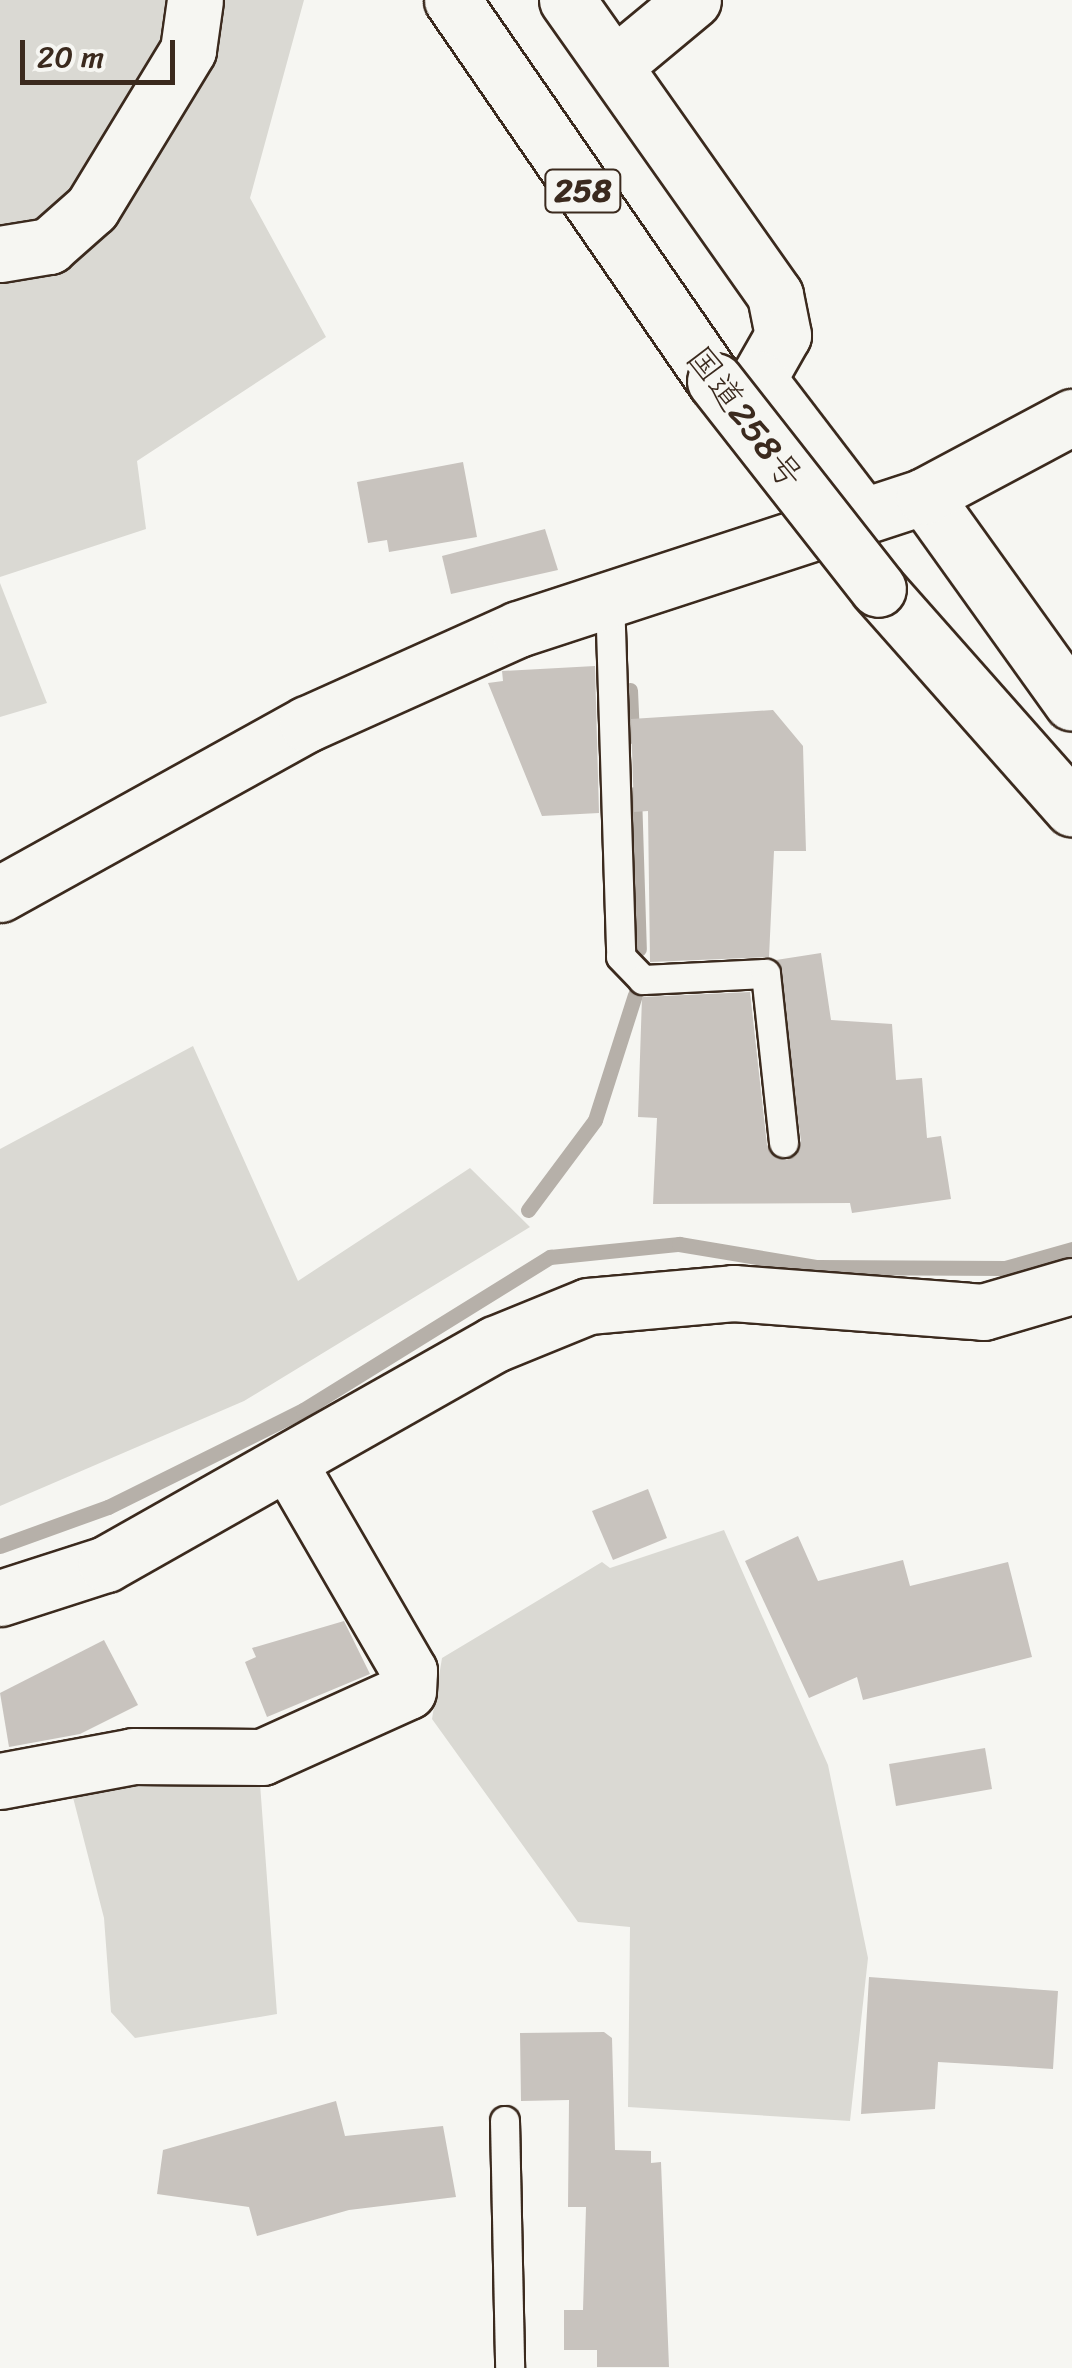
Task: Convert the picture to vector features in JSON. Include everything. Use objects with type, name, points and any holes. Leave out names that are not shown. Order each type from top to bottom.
[{"type":"main road","points":[[0,254],[49,246],[92,208],[188,50],[195,0]]},
{"type":"main road","name":"国道258号","points":[[452,0],[714,381],[878,589],[1072,808]]},
{"type":"main road","points":[[567,0],[616,64],[776,296],[784,335],[758,379],[862,515]]},
{"type":"main road","points":[[616,64],[694,0]]},
{"type":"main road","points":[[0,894],[307,724],[610,598],[924,496],[1069,427]]},
{"type":"main road","points":[[924,496],[1072,703]]},
{"type":"main road","points":[[0,1598],[106,1564],[495,1344],[588,1306],[733,1293],[982,1312],[1072,1286]]},
{"type":"main road","points":[[0,1781],[133,1756],[262,1757],[408,1691],[409,1671],[288,1462]]},
{"type":"lane","points":[[610,598],[622,956],[643,980],[766,974],[784,1143]]},
{"type":"lane","points":[[505,2121],[510,2368]]},
{"type":"shaded area","points":[[0,0],[304,0],[250,198],[326,337],[137,461],[146,529],[0,577]]},
{"type":"shaded area","points":[[0,583],[47,703],[0,717]]},
{"type":"shaded area","points":[[193,1046],[298,1281],[470,1168],[530,1227],[244,1401],[0,1506],[0,1149]]},
{"type":"shaded area","points":[[724,1530],[828,1765],[868,1958],[850,2121],[628,2107],[630,1927],[578,1922],[432,1719],[442,1658],[602,1562],[610,1568]]},
{"type":"shaded area","points":[[259,1770],[277,2014],[135,2038],[111,2012],[104,1918],[68,1778]]},
{"type":"building","points":[[463,462],[477,537],[389,552],[387,540],[368,543],[357,482]]},
{"type":"building","points":[[545,529],[558,570],[451,594],[442,556]]},
{"type":"building","points":[[595,666],[599,813],[542,816],[488,683],[503,681],[502,671]]},
{"type":"building","points":[[773,710],[803,746],[806,851],[774,851],[769,957],[650,962],[648,811],[634,812],[631,719]]},
{"type":"building","points":[[821,953],[831,1020],[892,1024],[896,1080],[922,1078],[927,1138],[941,1136],[951,1199],[852,1213],[850,1203],[653,1204],[657,1118],[638,1117],[642,997],[750,992],[767,1145],[787,1160],[801,1141],[776,960]]},
{"type":"building","points":[[648,1489],[667,1538],[613,1560],[592,1511]]},
{"type":"building","points":[[798,1536],[818,1581],[903,1560],[910,1586],[1008,1562],[1032,1657],[863,1700],[857,1677],[809,1698],[745,1561]]},
{"type":"building","points":[[344,1621],[370,1674],[267,1717],[245,1662],[256,1657],[252,1648]]},
{"type":"building","points":[[104,1640],[138,1705],[80,1734],[9,1747],[0,1693]]},
{"type":"building","points":[[985,1748],[992,1789],[896,1806],[889,1764]]},
{"type":"building","points":[[869,1977],[1058,1991],[1053,2069],[938,2062],[935,2109],[861,2114]]},
{"type":"building","points":[[604,2032],[612,2038],[615,2150],[651,2151],[651,2163],[661,2162],[669,2367],[597,2367],[597,2350],[564,2350],[564,2310],[583,2310],[586,2207],[568,2207],[569,2100],[521,2101],[520,2033]]},
{"type":"building","points":[[336,2101],[345,2136],[443,2126],[456,2197],[349,2210],[257,2236],[249,2207],[157,2194],[163,2150]]},
{"type":"waterway","points":[[630,690],[632,736]]},
{"type":"waterway","points":[[634,794],[639,949]]},
{"type":"waterway","points":[[528,1210],[595,1120],[635,995]]},
{"type":"waterway","points":[[0,1546],[108,1507],[303,1410],[550,1257],[679,1244],[817,1267],[1005,1268],[1072,1249]]}]
